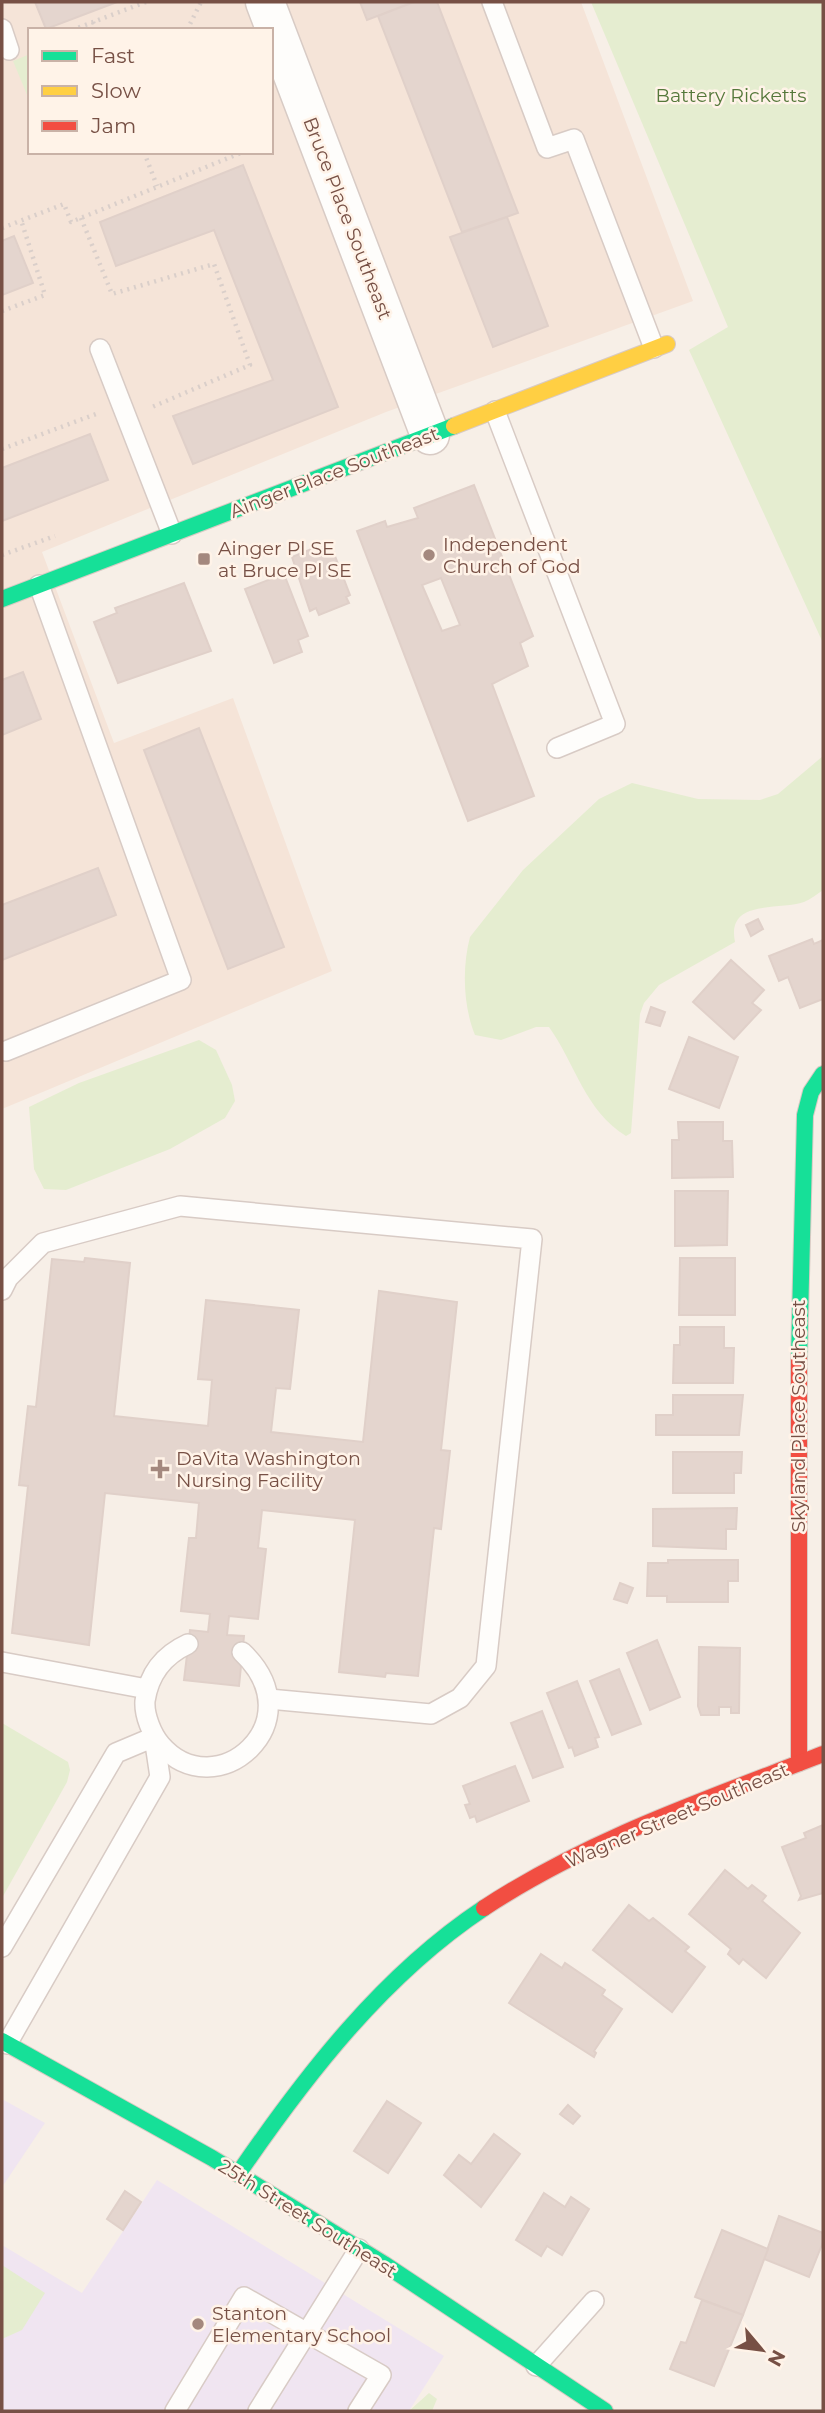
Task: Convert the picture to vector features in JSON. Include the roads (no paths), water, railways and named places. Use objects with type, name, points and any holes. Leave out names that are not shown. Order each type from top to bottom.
[{"type":"street","name":"Bruce Place Southeast","points":[[265,2],[430,435]]},
{"type":"street","name":"Ainger Place Southeast","points":[[2,599],[660,346]]},
{"type":"street","name":"Skyland Place Southeast","points":[[799,1763],[799,1256],[805,1115],[811,1092],[823,1074]]},
{"type":"street","name":"Wagner Street Southeast","points":[[238,2174],[277,2117],[341,2038],[388,1990],[465,1924],[520,1885],[583,1852],[692,1804],[823,1754]]},
{"type":"street","name":"25th Street Southeast","points":[[4,2043],[238,2174],[359,2249],[605,2411]]},
{"type":"lane","points":[[492,2],[547,148],[574,139],[660,346]]},
{"type":"lane","points":[[2,29],[9,50]]},
{"type":"lane","points":[[100,349],[173,534]]},
{"type":"lane","points":[[495,411],[615,724],[557,748]]},
{"type":"lane","points":[[6,1051],[181,980],[39,585]]},
{"type":"lane","points":[[2,1290],[8,1278],[43,1242],[180,1206],[532,1239],[486,1666],[460,1698],[431,1714],[270,1699]]},
{"type":"lane","points":[[4,2043],[160,1777],[154,1737],[145,1707],[147,1689],[156,1669],[171,1652],[188,1644]]},
{"type":"lane","points":[[154,1737],[169,1754],[187,1763],[209,1767],[230,1763],[248,1751],[258,1740],[267,1721],[270,1699],[264,1679],[242,1653]]},
{"type":"lane","points":[[2,1662],[147,1689]]},
{"type":"lane","points":[[2,1947],[116,1753],[154,1737]]},
{"type":"lane","points":[[258,2411],[359,2249]]},
{"type":"lane","points":[[175,2411],[244,2297],[381,2375],[358,2411]]},
{"type":"lane","points":[[536,2365],[594,2301]]},
{"type":"place","name":"Independent Church of God","points":[[429,555]]},
{"type":"place","name":"Ainger Pl SE at Bruce Pl SE","points":[[204,559]]},
{"type":"place","name":"DaVita Washington Nursing Facility","points":[[160,1469]]},
{"type":"place","name":"Stanton Elementary School","points":[[198,2324]]},
{"type":"park label","name":"Battery Ricketts","points":[[731,95]]}]
